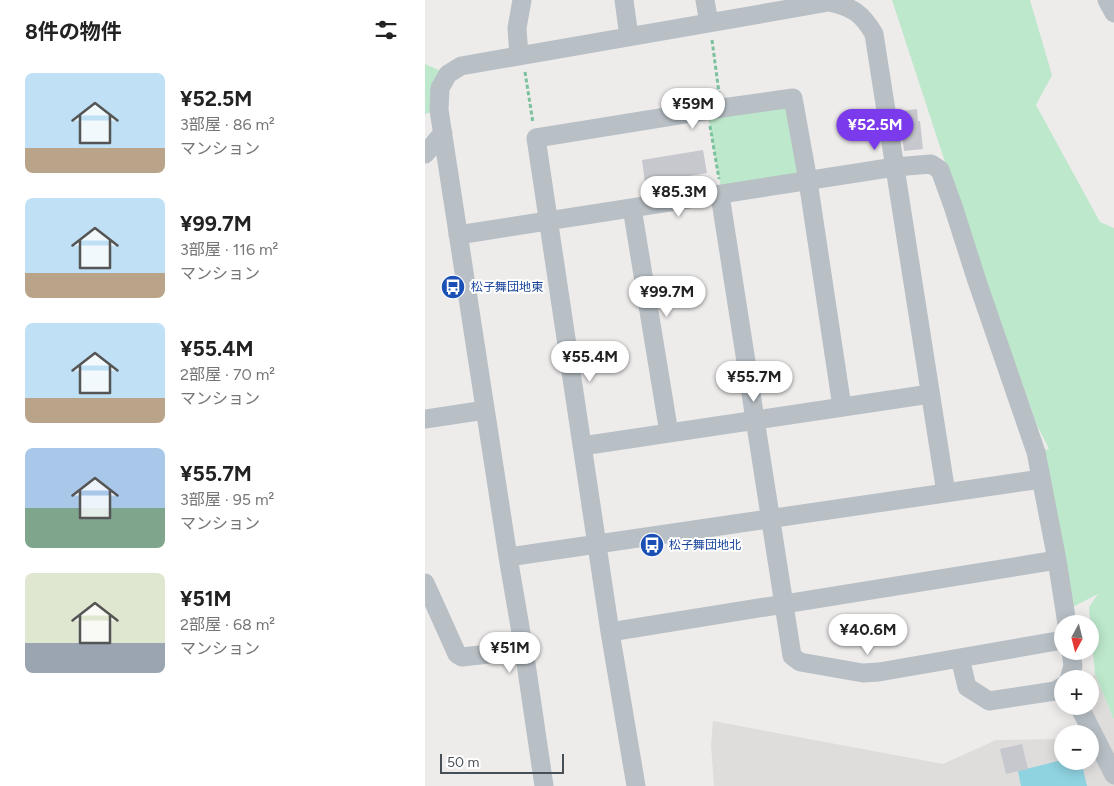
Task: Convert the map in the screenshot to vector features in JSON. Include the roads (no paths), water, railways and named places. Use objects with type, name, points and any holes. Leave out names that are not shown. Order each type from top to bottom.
[{"type":"street","points":[[521,55],[517,28],[523,0]]},
{"type":"street","points":[[624,0],[629,37]]},
{"type":"street","points":[[705,0],[709,23]]},
{"type":"street","points":[[866,0],[866,21]]},
{"type":"street","points":[[1107,0],[1114,13]]},
{"type":"street","points":[[544,786],[439,110],[441,88],[448,74],[461,66],[829,2],[855,10],[866,21],[874,34],[946,492]]},
{"type":"street","points":[[636,786],[610,632],[536,138],[793,98],[808,181],[842,407]]},
{"type":"street","points":[[425,154],[443,133]]},
{"type":"street","points":[[457,235],[895,168],[931,164],[941,170],[1036,452],[1066,615]]},
{"type":"street","points":[[721,195],[792,656],[800,662],[863,673],[879,672],[1054,642]]},
{"type":"street","points":[[631,208],[669,433]]},
{"type":"street","points":[[582,446],[930,394]]},
{"type":"street","points":[[425,419],[485,410]]},
{"type":"street","points":[[508,557],[1041,479]]},
{"type":"street","points":[[610,632],[1057,560]]},
{"type":"street","points":[[425,583],[457,654],[462,657],[524,650]]},
{"type":"street","points":[[960,658],[967,687],[989,701],[1054,691]]},
{"type":"street","points":[[1084,715],[1114,775]]},
{"type":"water","points":[[1054,762],[1054,770],[1083,770],[1087,786],[1021,786],[1018,771]]},
{"type":"place","name":"松子舞団地東","points":[[453,287]]},
{"type":"place","name":"松子舞団地北","points":[[652,545]]}]
